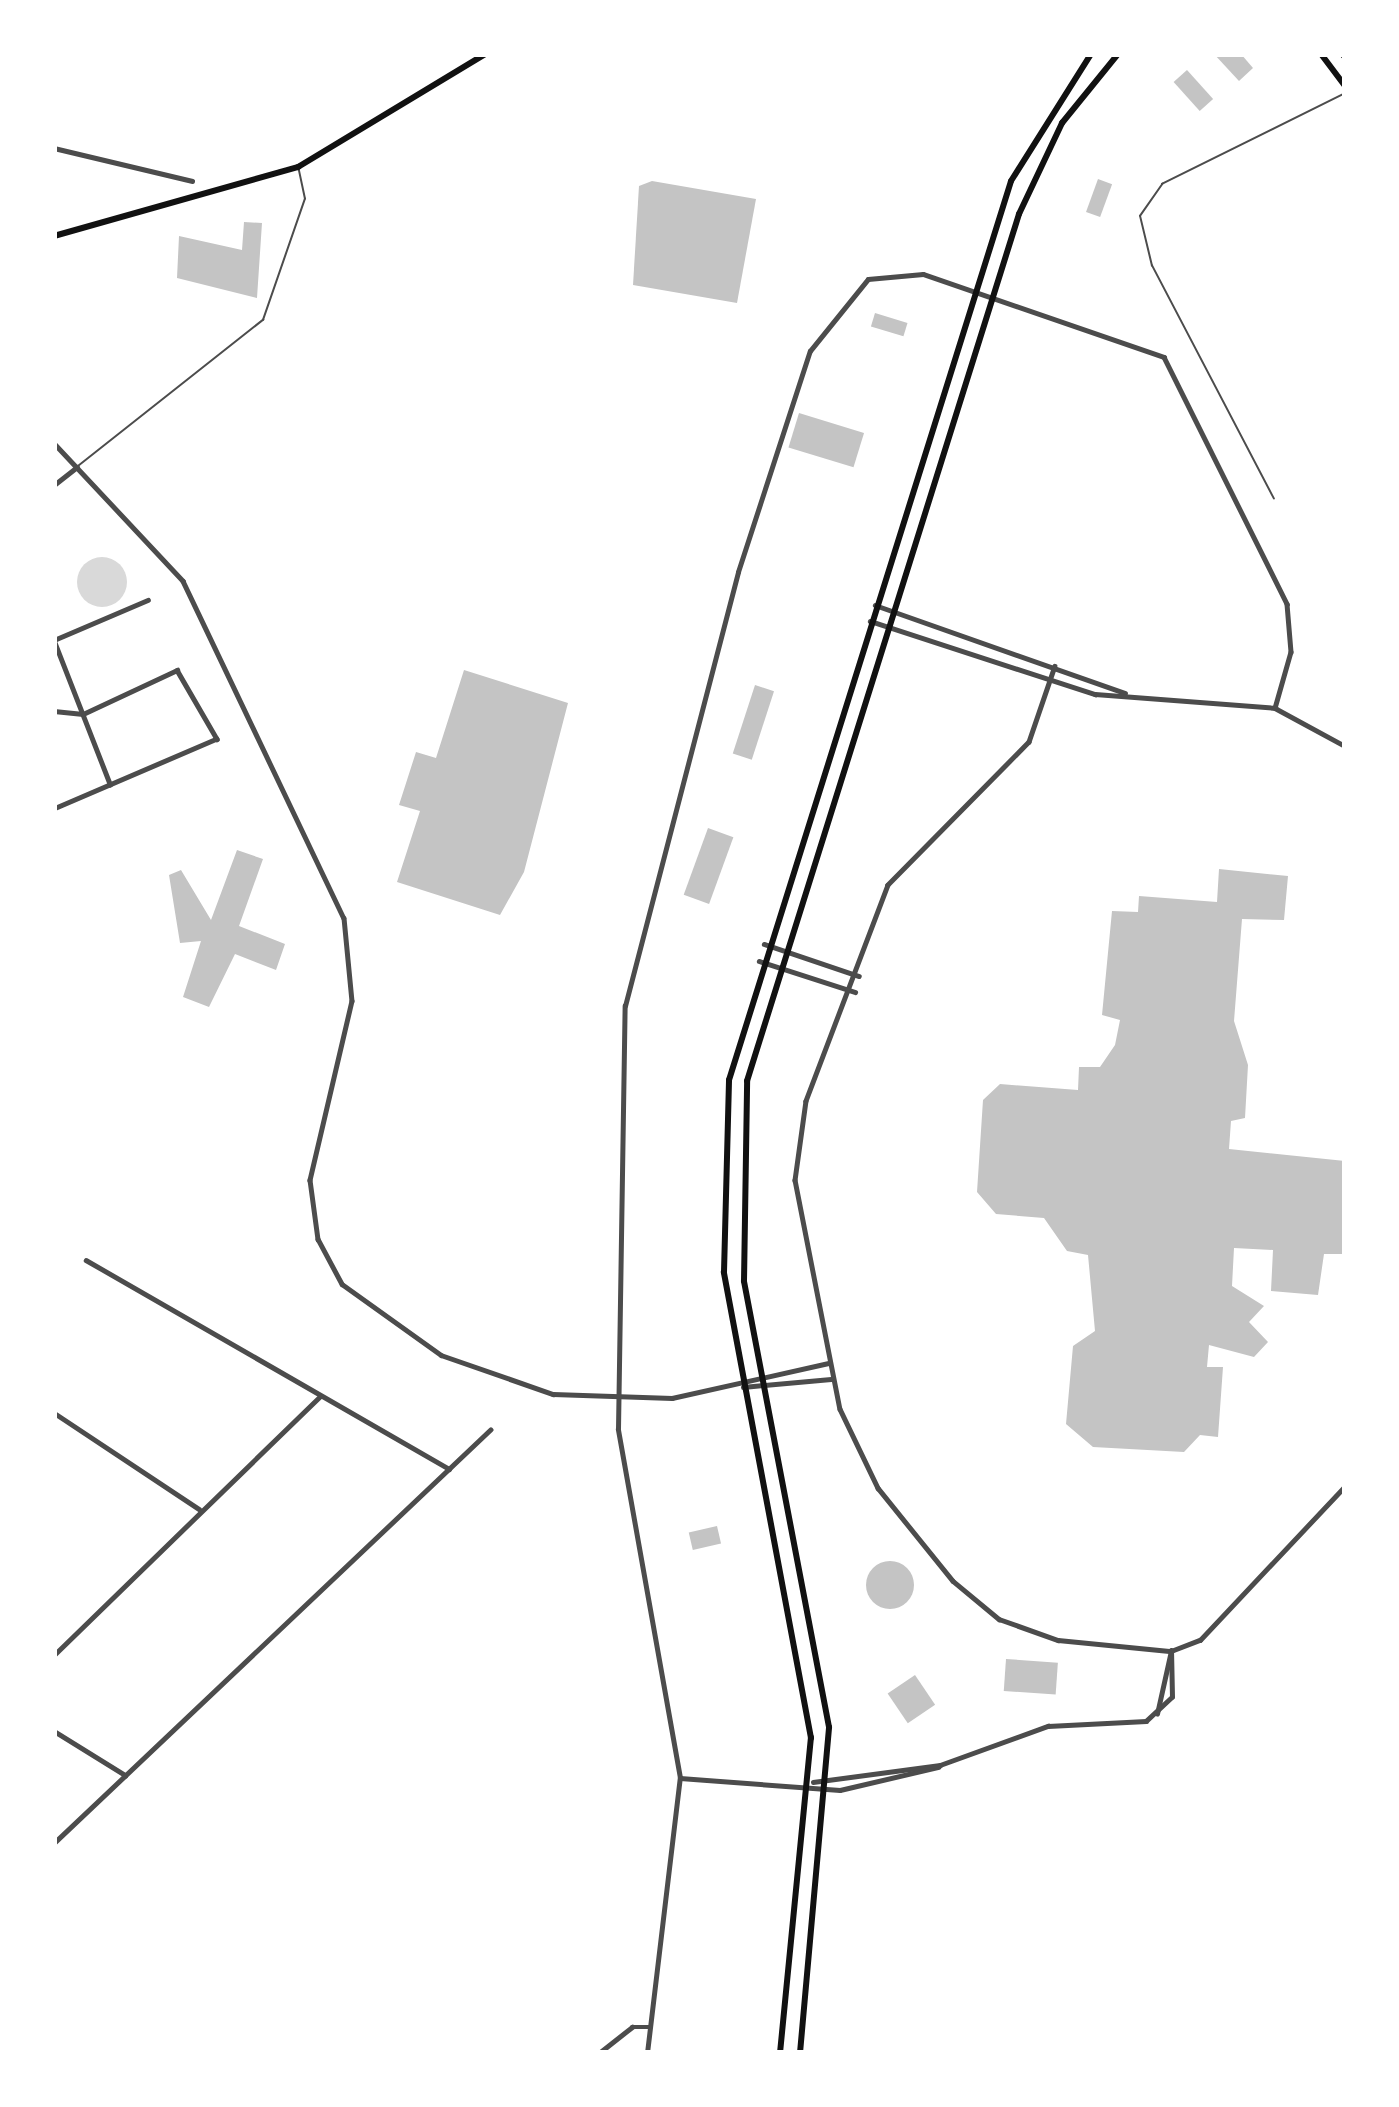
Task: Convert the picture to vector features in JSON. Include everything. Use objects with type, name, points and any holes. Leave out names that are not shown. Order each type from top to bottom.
[{"type":"main road","points":[[54,236],[298,167],[485,54]]},
{"type":"main road","points":[[780,2053],[813,1782],[743,1387],[719,1195],[729,1080],[764,944],[973,290],[1031,136],[1091,54]]},
{"type":"main road","points":[[800,2053],[829,1776],[824,1692],[760,1376],[737,1174],[747,1081],[778,968],[991,296],[1047,149],[1118,54]]},
{"type":"main road","points":[[1321,54],[1345,90]]},
{"type":"street","points":[[54,148],[192,182]]},
{"type":"street","points":[[647,2053],[680,1778],[618,1401],[625,1006],[738,572],[817,337],[882,272],[973,290],[1168,362],[1287,604],[1291,652],[1275,708]]},
{"type":"street","points":[[54,443],[183,581],[344,918],[352,1001],[310,1180],[333,1271],[382,1321],[466,1367],[618,1401],[743,1387],[763,1392],[832,1379]]},
{"type":"street","points":[[54,485],[77,467]]},
{"type":"street","points":[[110,785],[89,710],[54,640],[148,600]]},
{"type":"street","points":[[875,605],[1130,695]]},
{"type":"street","points":[[870,621],[1051,680],[1130,695],[1275,708],[1345,746]]},
{"type":"street","points":[[1055,666],[1029,742],[895,874],[855,992],[806,1101],[795,1159],[832,1379],[878,1488],[972,1599],[1036,1635],[1171,1652],[1228,1621],[1345,1486]]},
{"type":"street","points":[[54,711],[89,710],[177,670],[217,739],[54,809]]},
{"type":"street","points":[[764,944],[860,976]]},
{"type":"street","points":[[759,962],[855,992]]},
{"type":"street","points":[[86,1260],[449,1469]]},
{"type":"street","points":[[743,1387],[760,1376],[828,1363]]},
{"type":"street","points":[[54,1655],[320,1395]]},
{"type":"street","points":[[56,1414],[200,1509]]},
{"type":"street","points":[[54,1843],[490,1430]]},
{"type":"street","points":[[1157,1714],[1171,1652]]},
{"type":"street","points":[[813,1782],[829,1790],[890,1786],[1048,1726],[1157,1714],[1174,1690],[1171,1652]]},
{"type":"street","points":[[54,1730],[125,1775]]},
{"type":"street","points":[[680,1778],[813,1782],[829,1776],[940,1766]]},
{"type":"street","points":[[599,2053],[632,2026],[650,2027]]},
{"type":"lane","points":[[1274,499],[1152,266],[1140,216],[1162,184],[1345,90]]},
{"type":"lane","points":[[77,467],[263,320],[305,200],[298,167]]},
{"type":"shaded area","points":[[102,557],[120,564],[127,582],[120,600],[102,607],[84,600],[77,582],[84,564]]},
{"type":"building","points":[[1214,54],[1241,54],[1253,68],[1239,81]]},
{"type":"building","points":[[1187,70],[1213,99],[1200,111],[1174,82]]},
{"type":"building","points":[[1098,179],[1112,184],[1100,217],[1086,212]]},
{"type":"building","points":[[652,181],[756,199],[737,303],[633,285],[639,186]]},
{"type":"building","points":[[244,222],[262,223],[257,298],[177,278],[179,236],[242,250]]},
{"type":"building","points":[[875,313],[908,323],[903,336],[871,326]]},
{"type":"building","points":[[799,413],[864,433],[854,467],[788,447]]},
{"type":"building","points":[[464,670],[568,703],[524,872],[500,915],[397,882],[420,811],[399,805],[416,752],[436,758]]},
{"type":"building","points":[[755,685],[774,691],[752,760],[733,753]]},
{"type":"building","points":[[708,828],[733,837],[709,904],[684,895]]},
{"type":"building","points":[[237,850],[263,859],[239,926],[285,944],[276,970],[235,954],[209,1007],[183,997],[201,941],[180,943],[169,875],[181,870],[211,920]]},
{"type":"building","points":[[1219,869],[1288,876],[1284,920],[1242,919],[1234,1021],[1248,1065],[1245,1118],[1231,1121],[1229,1149],[1345,1161],[1345,1254],[1324,1254],[1318,1295],[1271,1291],[1273,1250],[1234,1248],[1232,1286],[1264,1306],[1249,1322],[1268,1342],[1254,1357],[1209,1345],[1207,1367],[1223,1367],[1218,1437],[1200,1435],[1184,1452],[1093,1447],[1066,1424],[1073,1346],[1095,1331],[1088,1255],[1067,1251],[1044,1218],[996,1214],[977,1192],[983,1100],[1000,1084],[1078,1090],[1079,1067],[1100,1067],[1115,1045],[1120,1020],[1102,1015],[1112,911],[1138,912],[1139,896],[1217,902]]},
{"type":"building","points":[[717,1526],[721,1544],[693,1550],[689,1533]]},
{"type":"building","points":[[890,1561],[907,1568],[914,1585],[907,1602],[890,1609],[873,1602],[866,1585],[873,1568]]},
{"type":"building","points":[[1006,1659],[1058,1663],[1056,1695],[1004,1691]]},
{"type":"building","points":[[915,1675],[935,1705],[908,1723],[888,1693]]}]
